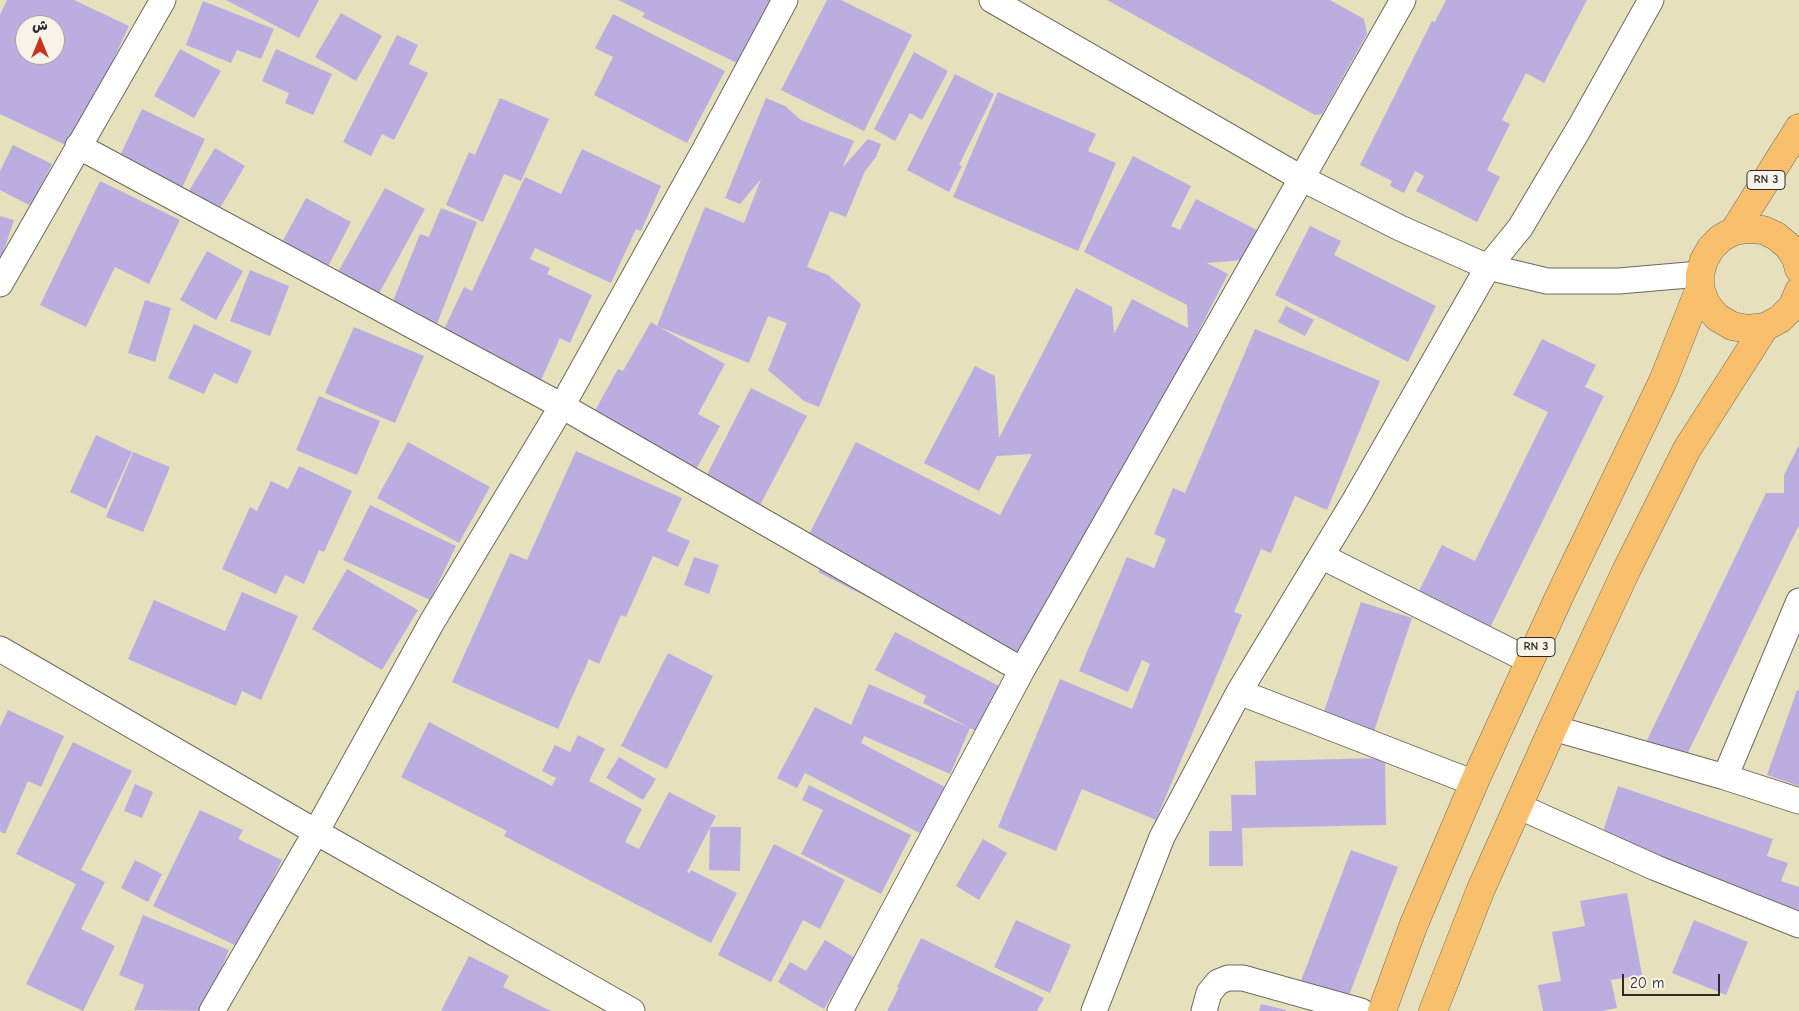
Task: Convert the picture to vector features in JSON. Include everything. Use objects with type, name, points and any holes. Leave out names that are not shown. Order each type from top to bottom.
[{"type":"highway","name":"RN 3","points":[[1734,231],[1799,128]]},
{"type":"highway","points":[[1798,260],[1788,246],[1770,233],[1763,230],[1748,229],[1734,231],[1721,238],[1711,248],[1704,260],[1700,281],[1706,304],[1717,317],[1732,326],[1748,329],[1765,327],[1780,319],[1792,307],[1799,291]]},
{"type":"highway","name":"RN 3","points":[[1382,1011],[1414,924],[1474,783],[1663,381],[1700,281]]},
{"type":"highway","points":[[1438,1009],[1481,889],[1626,571],[1687,449],[1765,327]]},
{"type":"street","points":[[0,284],[162,0]]},
{"type":"street","points":[[219,1009],[432,622],[562,406],[700,159],[785,0]]},
{"type":"street","points":[[992,0],[1301,178],[1400,228],[1488,267],[1546,281],[1700,281]]},
{"type":"street","points":[[840,1011],[1022,670],[1403,0]]},
{"type":"street","points":[[1094,1011],[1162,837],[1239,692],[1321,556],[1488,267],[1520,228],[1580,127],[1651,0]]},
{"type":"street","points":[[78,146],[562,406],[1022,670]]},
{"type":"street","points":[[1321,556],[1530,661]]},
{"type":"street","points":[[1725,777],[1799,601]]},
{"type":"street","points":[[0,649],[316,832],[632,1011]]},
{"type":"street","points":[[1239,692],[1474,783]]},
{"type":"street","points":[[1553,728],[1725,777],[1799,801]]},
{"type":"street","points":[[1518,806],[1656,868],[1799,924]]},
{"type":"street","points":[[1204,1011],[1208,993],[1218,982],[1228,978],[1243,978],[1361,1011]]},
{"type":"building","points":[[7,0],[74,0],[129,26],[72,148],[0,114],[0,15]]},
{"type":"building","points":[[226,0],[319,0],[299,38]]},
{"type":"building","points":[[618,0],[770,0],[739,64],[642,17],[645,13]]},
{"type":"building","points":[[827,0],[841,0],[912,35],[864,131],[781,90]]},
{"type":"building","points":[[1107,0],[1330,0],[1364,19],[1367,34],[1322,114],[1315,115]]},
{"type":"building","points":[[1446,0],[1587,0],[1544,83],[1526,73],[1502,120],[1510,124],[1487,170],[1500,177],[1477,222],[1416,191],[1424,176],[1415,171],[1404,193],[1390,186],[1392,181],[1360,165],[1432,21],[1435,22]]},
{"type":"building","points":[[203,1],[274,29],[261,59],[237,50],[231,63],[186,45]]},
{"type":"building","points":[[341,13],[382,36],[356,81],[315,57]]},
{"type":"building","points":[[613,14],[725,71],[687,143],[594,95],[613,57],[595,48]]},
{"type":"building","points":[[397,35],[418,45],[409,64],[428,73],[394,140],[382,134],[371,156],[343,142]]},
{"type":"building","points":[[180,49],[221,71],[194,118],[154,96]]},
{"type":"building","points":[[276,49],[332,74],[313,115],[285,103],[289,93],[262,81]]},
{"type":"building","points":[[914,52],[948,71],[922,120],[910,113],[895,141],[874,129]]},
{"type":"building","points":[[955,74],[994,94],[959,165],[962,166],[949,192],[907,170]]},
{"type":"building","points":[[998,92],[1096,134],[1088,151],[1116,163],[1078,251],[953,197]]},
{"type":"building","points":[[500,98],[549,119],[521,181],[504,174],[483,222],[446,205],[469,152],[475,155]]},
{"type":"building","points":[[766,98],[785,106],[801,120],[854,141],[842,168],[868,139],[881,144],[876,157],[865,171],[846,217],[830,211],[807,267],[828,275],[861,304],[819,407],[804,401],[768,370],[787,323],[768,316],[749,363],[659,327],[725,364],[698,414],[720,426],[685,489],[582,434],[618,369],[623,371],[651,322],[657,326],[705,207],[744,223],[761,179],[740,204],[725,198]]},
{"type":"building","points":[[142,109],[205,139],[180,192],[117,162]]},
{"type":"building","points":[[13,145],[52,164],[31,206],[0,190],[0,171]]},
{"type":"building","points":[[215,148],[245,166],[217,213],[187,194]]},
{"type":"building","points":[[582,149],[661,186],[641,231],[636,229],[611,283],[535,248],[530,259],[550,268],[547,274],[592,295],[570,343],[560,338],[537,389],[437,344],[464,287],[472,291],[525,177],[561,194]]},
{"type":"building","points":[[1133,156],[1191,186],[1171,226],[1180,230],[1196,199],[1259,231],[1244,260],[1207,263],[1228,274],[1021,675],[818,572],[821,567],[798,556],[856,442],[1000,515],[1032,454],[997,456],[979,491],[924,463],[975,366],[995,376],[999,438],[1076,288],[1112,307],[1114,334],[1132,299],[1188,328],[1187,305],[1084,252]]},
{"type":"building","points":[[100,181],[180,220],[149,284],[115,267],[86,327],[40,305]]},
{"type":"building","points":[[385,188],[425,209],[370,310],[329,288]]},
{"type":"building","points":[[306,198],[351,222],[319,284],[273,259]]},
{"type":"building","points":[[441,208],[477,222],[433,334],[387,316],[420,234],[429,237]]},
{"type":"building","points":[[0,216],[14,220],[0,262]]},
{"type":"building","points":[[1310,226],[1341,241],[1334,255],[1436,306],[1408,362],[1275,295]]},
{"type":"building","points":[[207,251],[243,271],[216,320],[180,300]]},
{"type":"building","points":[[250,270],[289,286],[270,336],[230,321]]},
{"type":"building","points":[[145,300],[171,308],[155,362],[128,353]]},
{"type":"building","points":[[1286,306],[1314,320],[1305,336],[1278,322]]},
{"type":"building","points":[[194,324],[252,351],[237,384],[214,373],[204,394],[168,378]]},
{"type":"building","points":[[354,327],[424,356],[395,423],[325,393]]},
{"type":"building","points":[[1255,329],[1380,381],[1327,510],[1295,496],[1271,553],[1261,549],[1234,612],[1242,615],[1156,820],[1082,789],[1056,851],[998,827],[1060,679],[1132,709],[1150,664],[1142,660],[1128,692],[1079,671],[1127,557],[1154,568],[1166,539],[1154,534],[1173,488],[1185,493]]},
{"type":"building","points":[[1542,339],[1596,365],[1585,387],[1604,396],[1485,638],[1413,603],[1442,545],[1475,561],[1548,412],[1513,395]]},
{"type":"building","points":[[751,388],[807,416],[751,522],[697,494]]},
{"type":"building","points":[[319,396],[380,421],[357,475],[296,450]]},
{"type":"building","points":[[96,435],[132,452],[106,509],[70,492]]},
{"type":"building","points":[[408,442],[490,487],[459,543],[377,498]]},
{"type":"building","points":[[1799,445],[1799,525],[1676,777],[1638,759],[1766,493],[1784,493],[1784,475]]},
{"type":"building","points":[[576,451],[682,498],[667,531],[690,541],[678,567],[653,556],[626,617],[621,615],[599,664],[589,659],[558,729],[452,682],[510,553],[527,560]]},
{"type":"building","points":[[133,452],[170,467],[143,532],[106,517]]},
{"type":"building","points":[[299,466],[352,491],[324,552],[319,550],[304,584],[285,575],[276,594],[222,569],[250,507],[257,511],[271,481],[288,489]]},
{"type":"building","points":[[370,505],[456,546],[430,600],[343,560]]},
{"type":"building","points":[[694,557],[719,565],[709,594],[684,585]]},
{"type":"building","points":[[347,569],[418,610],[382,670],[312,629]]},
{"type":"building","points":[[242,592],[298,616],[261,700],[242,691],[236,706],[128,659],[154,600],[225,631]]},
{"type":"building","points":[[1361,602],[1412,618],[1369,746],[1318,729]]},
{"type":"building","points":[[895,632],[999,686],[976,731],[970,728],[950,774],[864,736],[861,743],[954,792],[929,838],[805,773],[797,788],[777,778],[815,707],[851,725],[869,684],[968,727],[923,703],[926,696],[875,670]]},
{"type":"building","points":[[668,653],[713,676],[667,769],[621,746]]},
{"type":"building","points":[[1797,690],[1799,691],[1799,786],[1767,775]]},
{"type":"building","points":[[8,710],[64,736],[41,787],[28,781],[5,834],[0,831],[0,727]]},
{"type":"building","points":[[429,722],[552,786],[556,778],[542,771],[555,745],[570,752],[578,735],[605,749],[589,781],[642,809],[625,842],[639,849],[669,792],[716,816],[687,872],[690,873],[691,870],[737,893],[711,943],[504,836],[507,831],[401,777]]},
{"type":"building","points":[[73,742],[132,771],[81,870],[105,882],[81,929],[115,946],[83,1011],[26,984],[76,884],[16,854]]},
{"type":"building","points":[[619,757],[656,779],[643,800],[606,778]]},
{"type":"building","points":[[1385,758],[1386,825],[1242,828],[1243,866],[1209,866],[1209,831],[1232,831],[1231,795],[1256,795],[1255,761]]},
{"type":"building","points":[[135,784],[153,792],[142,818],[124,811]]},
{"type":"building","points":[[809,785],[911,835],[881,894],[801,854],[823,810],[802,800]]},
{"type":"building","points":[[1618,786],[1773,839],[1767,856],[1788,863],[1781,881],[1799,887],[1799,912],[1597,849]]},
{"type":"building","points":[[200,810],[243,830],[238,839],[282,860],[239,947],[153,906]]},
{"type":"building","points":[[710,827],[741,827],[740,871],[709,870]]},
{"type":"building","points":[[983,839],[1007,853],[979,900],[956,886]]},
{"type":"building","points":[[774,844],[845,880],[820,929],[803,920],[771,982],[718,955]]},
{"type":"building","points":[[1351,850],[1398,867],[1346,1003],[1299,986]]},
{"type":"building","points":[[135,860],[162,874],[148,902],[121,888]]},
{"type":"building","points":[[1627,893],[1642,975],[1611,980],[1617,1008],[1602,1011],[1543,1011],[1538,985],[1561,981],[1552,932],[1585,926],[1580,901]]},
{"type":"building","points":[[143,915],[229,950],[204,1011],[134,1010],[144,985],[119,975]]},
{"type":"building","points":[[1016,920],[1071,945],[1050,993],[994,967]]},
{"type":"building","points":[[1694,920],[1748,942],[1726,995],[1672,973]]},
{"type":"building","points":[[921,938],[1044,998],[1037,1011],[887,1011]]},
{"type":"building","points":[[825,940],[855,958],[824,1009],[778,982],[790,962],[806,971]]},
{"type":"building","points":[[469,956],[509,976],[503,987],[551,1011],[441,1011]]},
{"type":"building","points":[[1261,1004],[1286,1010],[1286,1011],[1259,1011]]}]
